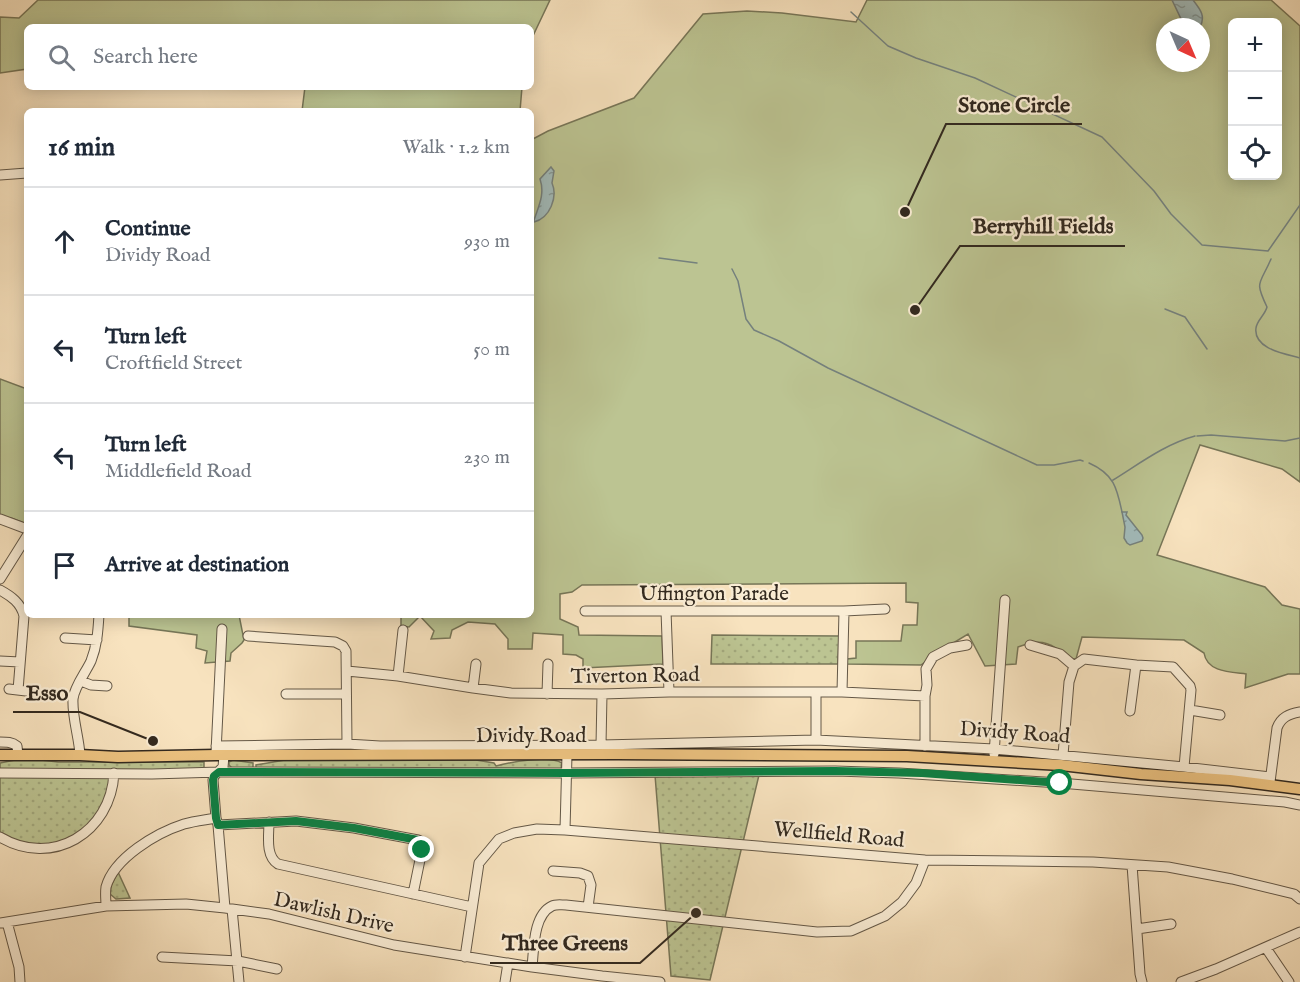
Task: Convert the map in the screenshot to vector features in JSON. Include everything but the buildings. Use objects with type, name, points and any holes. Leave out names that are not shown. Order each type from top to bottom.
[{"type":"main road","name":"Dividy Road","points":[[0,755],[118,757],[219,752],[907,756],[993,761],[1062,760],[1141,774],[1270,781],[1300,789]]},
{"type":"street","points":[[0,175],[24,173]]},
{"type":"street","points":[[0,519],[24,528]]},
{"type":"street","points":[[0,579],[24,541]]},
{"type":"street","points":[[0,590],[12,597],[22,609],[24,616],[18,690]]},
{"type":"street","points":[[993,761],[1005,600]]},
{"type":"street","name":"Uffington Parade","points":[[585,610],[844,611],[885,609]]},
{"type":"street","points":[[666,611],[669,692]]},
{"type":"street","points":[[842,692],[844,611]]},
{"type":"street","points":[[80,755],[73,699],[91,661],[97,640],[99,618]]},
{"type":"street","points":[[75,639],[76,627]]},
{"type":"street","points":[[222,628],[219,752],[223,767],[213,780],[239,982]]},
{"type":"street","points":[[398,676],[407,641],[403,630]]},
{"type":"street","points":[[248,636],[335,642],[343,646],[346,651],[347,671],[347,744]]},
{"type":"street","points":[[65,638],[97,640]]},
{"type":"street","points":[[925,746],[926,669],[933,657],[950,648],[967,645]]},
{"type":"street","points":[[1030,645],[1060,654],[1074,666]]},
{"type":"street","points":[[1062,760],[1070,682],[1074,666],[1084,659],[1173,667],[1191,690],[1184,767]]},
{"type":"street","points":[[0,661],[20,662]]},
{"type":"street","points":[[472,688],[476,664]]},
{"type":"street","points":[[547,694],[548,664]]},
{"type":"street","points":[[1130,711],[1136,665]]},
{"type":"street","name":"Tiverton Road","points":[[347,671],[398,676],[511,693],[842,692],[925,696]]},
{"type":"street","points":[[81,681],[101,688]]},
{"type":"street","points":[[816,692],[816,740]]},
{"type":"street","points":[[286,694],[346,694]]},
{"type":"street","points":[[601,745],[602,694]]},
{"type":"street","points":[[1190,710],[1220,715]]},
{"type":"street","points":[[1270,781],[1277,728],[1280,722],[1289,715],[1300,712]]},
{"type":"street","name":"Dividy Road","points":[[219,752],[347,744],[380,746],[601,745],[816,740],[994,749],[1062,760],[1184,767],[1270,781]]},
{"type":"street","points":[[0,742],[11,742],[17,746],[18,755]]},
{"type":"street","points":[[565,830],[567,755]]},
{"type":"street","name":"Dividy Road","points":[[1060,783],[1062,760]]},
{"type":"street","name":"Dividy Road","points":[[0,773],[835,771],[922,773],[1285,802],[1300,806]]},
{"type":"street","points":[[0,837],[37,849],[56,847],[80,837],[93,826],[105,809],[112,791],[114,773]]},
{"type":"street","points":[[106,906],[105,894],[109,880],[132,853],[172,829],[191,823],[296,821],[354,828],[418,840],[422,850],[413,894]]},
{"type":"street","points":[[269,822],[270,851],[273,861],[278,864],[472,907]]},
{"type":"street","name":"Wellfield Road","points":[[465,957],[479,863],[499,839],[525,831],[565,830],[926,860],[1071,862],[1168,867],[1294,894],[1300,899]]},
{"type":"street","points":[[532,967],[538,922],[546,910],[554,905],[817,932],[851,931],[885,916],[902,902],[916,883],[926,860]]},
{"type":"street","points":[[1132,865],[1142,982]]},
{"type":"street","points":[[553,871],[580,873],[588,876],[591,885],[588,907]]},
{"type":"street","name":"Dawlish Drive","points":[[3,923],[106,906],[186,904],[228,908],[285,918],[394,945],[465,957],[660,982]]},
{"type":"street","points":[[3,923],[19,967],[20,982]]},
{"type":"street","points":[[1137,929],[1171,924]]},
{"type":"street","points":[[1181,982],[1300,932]]},
{"type":"street","points":[[1266,948],[1289,982]]},
{"type":"street","points":[[162,957],[238,961],[277,969]]},
{"type":"street","points":[[505,982],[508,963]]},
{"type":"green space","points":[[38,0],[550,0],[534,34],[534,24],[24,24],[24,69],[0,73],[0,17],[19,18]]},
{"type":"green space","points":[[867,0],[1271,0],[1300,26],[1300,482],[1282,469],[1200,445],[1157,555],[1265,587],[1282,605],[1300,609],[1300,674],[1288,674],[1245,688],[1246,674],[1214,667],[1206,659],[1204,653],[1184,640],[1082,637],[1076,659],[1067,657],[1051,645],[1037,642],[1018,647],[1016,664],[985,666],[968,634],[921,665],[847,664],[847,659],[856,658],[856,641],[901,641],[903,625],[917,625],[918,603],[906,602],[906,583],[582,585],[572,592],[560,594],[560,619],[578,627],[579,635],[662,636],[663,664],[583,668],[583,659],[576,655],[563,654],[563,635],[533,633],[532,649],[508,649],[508,639],[495,624],[468,622],[452,630],[450,638],[431,639],[434,631],[422,618],[534,618],[534,138],[634,98],[703,14],[747,11],[856,22]]},
{"type":"green space","points":[[305,90],[522,90],[520,108],[302,108]]},
{"type":"green space","points":[[0,379],[24,388],[24,523],[0,516]]},
{"type":"green space","points":[[129,618],[240,618],[244,640],[231,653],[230,661],[205,663],[207,651],[196,648],[197,635],[129,626]]},
{"type":"green space","points":[[401,618],[418,618],[409,627],[401,626]]},
{"type":"green space","points":[[712,635],[839,636],[838,664],[711,664]]},
{"type":"green space","points":[[539,759],[562,763],[561,769],[256,771],[256,765],[285,760],[476,760],[494,763],[496,766]]},
{"type":"green space","points":[[15,760],[204,762],[204,770],[0,769],[0,763]]},
{"type":"green space","points":[[233,760],[253,763],[253,770],[232,768],[229,762]]},
{"type":"green space","points":[[0,772],[114,773],[105,809],[70,842],[28,848],[0,834]]},
{"type":"green space","points":[[655,775],[759,775],[710,980],[671,976]]},
{"type":"green space","points":[[118,872],[130,898],[116,899],[110,894]]},
{"type":"water","points":[[1172,0],[1193,0],[1202,18],[1181,18]]},
{"type":"water","points":[[551,167],[554,171],[553,200],[548,212],[540,220],[534,222],[542,195],[540,179]]},
{"type":"water","points":[[1122,512],[1127,512],[1126,515],[1142,535],[1142,541],[1130,545],[1127,543],[1124,538],[1125,527]]},
{"type":"waterway","points":[[851,12],[888,46],[975,78],[1102,137],[1202,245],[1268,251]]},
{"type":"waterway","points":[[1268,251],[1300,205]]},
{"type":"waterway","points":[[659,258],[697,263]]},
{"type":"waterway","points":[[1271,259],[1260,283],[1267,307],[1257,325],[1256,335],[1265,346],[1300,358]]},
{"type":"waterway","points":[[732,269],[738,281],[746,319],[754,330],[828,368],[1037,465],[1083,461]]},
{"type":"waterway","points":[[1165,309],[1185,317],[1207,349]]},
{"type":"waterway","points":[[1113,480],[1163,449],[1195,436]]},
{"type":"waterway","points":[[1197,436],[1285,441],[1300,438]]},
{"type":"waterway","points":[[1089,463],[1109,477],[1118,496],[1122,512]]},
{"type":"place","name":"Stone Circle","points":[[905,212]]},
{"type":"place","name":"Berryhill Fields","points":[[915,310]]},
{"type":"place","name":"Esso","points":[[153,741]]},
{"type":"place","name":"Three Greens","points":[[696,913]]},
{"type":"route","points":[[422,850],[418,840],[354,828],[296,821],[218,825],[214,776],[219,772],[759,773],[835,771],[922,773],[1060,783]]}]
